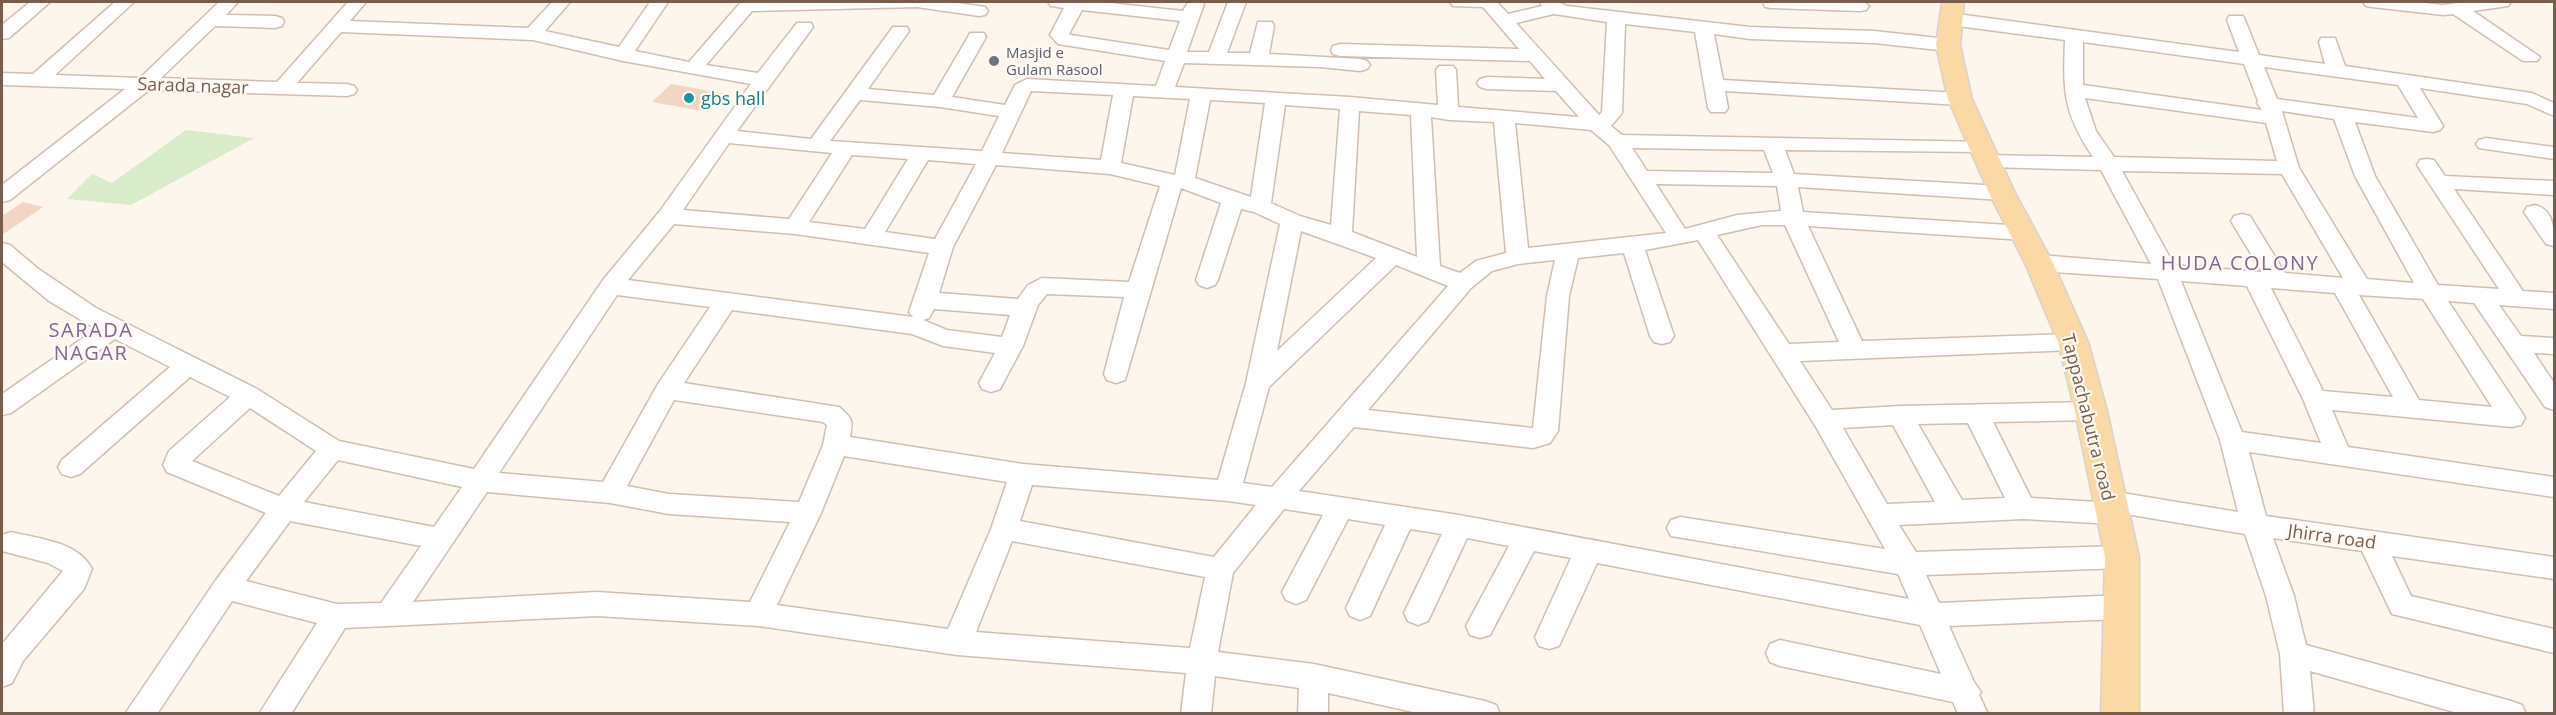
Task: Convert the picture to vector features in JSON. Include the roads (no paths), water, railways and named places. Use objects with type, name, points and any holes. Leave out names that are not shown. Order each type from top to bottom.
[{"type":"main road","name":"Tappachabutra road","points":[[1950,22],[1960,99],[2002,193],[2039,263],[2073,342],[2091,411],[2122,557],[2120,714]]},
{"type":"street","points":[[2,33],[41,2]]},
{"type":"street","points":[[39,79],[125,2]]},
{"type":"street","points":[[2,195],[145,83],[229,2]]},
{"type":"street","points":[[282,88],[357,2]]},
{"type":"street","points":[[534,34],[561,2]]},
{"type":"street","points":[[623,55],[659,2]]},
{"type":"street","points":[[693,69],[748,4],[917,2],[979,11]]},
{"type":"street","points":[[1164,91],[1175,57],[1193,9],[1070,2],[1059,35],[1065,40],[1175,57],[1320,61],[1360,65]]},
{"type":"street","points":[[1216,58],[1237,2]]},
{"type":"street","points":[[1459,2],[1488,2],[1596,124],[1617,141],[1680,238]]},
{"type":"street","points":[[1782,34],[1771,2],[1860,4],[1874,37]]},
{"type":"street","points":[[2372,2],[2443,7],[2502,2]]},
{"type":"street","points":[[1084,43],[1101,5]]},
{"type":"street","points":[[1504,20],[1552,5],[1563,11],[1704,29],[1874,37],[1950,22],[2405,80],[2532,99],[2554,110]]},
{"type":"street","points":[[1128,51],[1145,7]]},
{"type":"street","points":[[2443,7],[2530,57]]},
{"type":"street","points":[[916,326],[942,247],[989,159],[1022,89],[1034,84],[1124,91],[1164,91],[1596,124],[1605,121],[1612,113],[1616,19]]},
{"type":"street","points":[[210,20],[275,22]]},
{"type":"street","points":[[2236,20],[2271,110],[2289,168],[2352,286],[2412,409]]},
{"type":"street","points":[[336,26],[534,34],[623,55],[763,80]]},
{"type":"street","points":[[1258,60],[1265,26]]},
{"type":"street","points":[[389,615],[611,285],[668,216],[763,80],[804,27]]},
{"type":"street","points":[[1704,29],[1718,108]]},
{"type":"street","points":[[816,146],[857,94],[900,31]]},
{"type":"street","points":[[2074,36],[2073,90],[2086,131],[2107,162],[2166,271],[2233,440],[2255,525],[2280,596],[2294,654],[2299,714]]},
{"type":"street","points":[[940,101],[977,37]]},
{"type":"street","points":[[2328,42],[2337,71]]},
{"type":"street","points":[[1340,50],[1534,55]]},
{"type":"street","points":[[1446,70],[1449,114]]},
{"type":"street","name":"Sarada nagar","points":[[2,79],[347,90]]},
{"type":"street","points":[[2073,90],[2271,110],[2342,114],[2433,126],[2405,80]]},
{"type":"street","points":[[1487,83],[1561,85]]},
{"type":"street","points":[[1715,84],[1960,99]]},
{"type":"street","points":[[2532,99],[2542,92],[2554,90]]},
{"type":"street","points":[[1110,167],[1124,91]]},
{"type":"street","points":[[857,94],[940,101],[1011,112]]},
{"type":"street","points":[[1116,374],[1138,290],[1178,182],[1201,94]]},
{"type":"street","points":[[1260,206],[1276,98]]},
{"type":"street","points":[[2532,99],[2554,126]]},
{"type":"street","points":[[1341,236],[1350,104]]},
{"type":"street","points":[[1421,112],[1429,271]]},
{"type":"street","points":[[2315,399],[2512,418],[2431,293],[2365,176],[2342,114]]},
{"type":"street","points":[[1504,118],[1518,257]]},
{"type":"street","points":[[723,136],[921,155],[1110,167],[1178,182],[1233,200],[1260,206],[1292,221],[1341,236],[1463,283]]},
{"type":"street","points":[[1617,141],[1772,144],[1983,153],[2107,162],[2289,168]]},
{"type":"street","points":[[1772,144],[1786,180],[1793,218],[1855,351]]},
{"type":"street","points":[[2486,144],[2554,153]]},
{"type":"street","points":[[795,227],[846,148]]},
{"type":"street","points":[[870,239],[921,155]]},
{"type":"street","points":[[2,172],[30,174]]},
{"type":"street","points":[[2517,299],[2434,173],[2554,188]]},
{"type":"street","points":[[1641,177],[1786,180],[2002,193]]},
{"type":"street","points":[[1206,280],[1233,200]]},
{"type":"street","points":[[2535,212],[2554,239]]},
{"type":"street","points":[[668,216],[795,227],[942,247]]},
{"type":"street","points":[[1196,714],[1202,662],[1220,569],[1276,500],[1350,417],[1463,283],[1484,266],[1518,257],[1680,238],[1745,221],[1793,218],[2024,233]]},
{"type":"street","points":[[1228,491],[1258,383],[1292,221]]},
{"type":"street","points":[[2242,221],[2338,454]]},
{"type":"street","points":[[1704,232],[1784,353],[1881,515],[1908,564],[1970,703]]},
{"type":"street","points":[[1632,245],[1662,336]]},
{"type":"street","points":[[2,250],[23,271],[112,329],[248,395],[332,449],[480,481],[610,493],[669,504],[808,513]]},
{"type":"street","points":[[1350,417],[1533,438],[1541,436],[1545,431],[1558,296],[1569,251]]},
{"type":"street","points":[[1258,383],[1391,257]]},
{"type":"street","points":[[2039,263],[2554,301]]},
{"type":"street","points":[[611,285],[916,326],[943,338],[1011,346]]},
{"type":"street","points":[[991,383],[1011,346],[1025,308],[1037,289],[1042,286],[1138,290]]},
{"type":"street","points":[[2481,296],[2514,344],[2551,390]]},
{"type":"street","points":[[610,493],[667,390],[727,300]]},
{"type":"street","points":[[926,300],[1025,308]]},
{"type":"street","points":[[2,406],[112,329]]},
{"type":"street","points":[[1784,353],[2073,342]]},
{"type":"street","points":[[2514,344],[2554,346]]},
{"type":"street","points":[[71,467],[188,365]]},
{"type":"street","points":[[667,390],[830,414],[840,422],[836,445],[808,513],[758,614]]},
{"type":"street","points":[[248,395],[178,458],[176,465],[284,509],[441,539]]},
{"type":"street","points":[[1825,420],[1976,412],[2091,411]]},
{"type":"street","points":[[1976,412],[2023,508]]},
{"type":"street","points":[[1900,415],[1955,513]]},
{"type":"street","points":[[2233,440],[2554,487]]},
{"type":"street","points":[[836,445],[1023,474],[1228,491],[1276,500],[1341,507],[1459,526],[1930,615],[2121,607]]},
{"type":"street","points":[[140,714],[226,588],[332,449]]},
{"type":"street","points":[[957,643],[1004,529],[1023,474]]},
{"type":"street","points":[[1296,592],[1341,507]]},
{"type":"street","name":"Jhirra road","points":[[1881,515],[2023,508],[2111,507],[2255,525],[2554,568]]},
{"type":"street","points":[[1360,608],[1402,517]]},
{"type":"street","points":[[1418,613],[1459,526]]},
{"type":"street","points":[[1680,528],[1908,564],[2122,557]]},
{"type":"street","points":[[1004,529],[1220,569]]},
{"type":"street","points":[[1479,627],[1526,540]]},
{"type":"street","points":[[2371,542],[2402,606],[2554,641]]},
{"type":"street","points":[[2,674],[13,652],[74,581],[78,569],[75,563],[64,557],[11,543]]},
{"type":"street","points":[[1549,637],[1588,552]]},
{"type":"street","points":[[226,588],[337,616],[597,604],[758,614],[957,643],[1202,662],[1314,677],[1485,714]]},
{"type":"street","points":[[274,714],[337,616]]},
{"type":"street","points":[[1780,653],[1970,703]]},
{"type":"street","points":[[2294,654],[2511,714]]},
{"type":"street","points":[[1313,714],[1314,677]]},
{"type":"place","name":"Masjid e Gulam Rasool","points":[[994,61]]},
{"type":"place","name":"gbs hall","points":[[689,98]]},
{"type":"district","name":"HUDA COLONY","points":[[2240,262]]},
{"type":"district","name":"SARADA NAGAR","points":[[91,340]]}]
